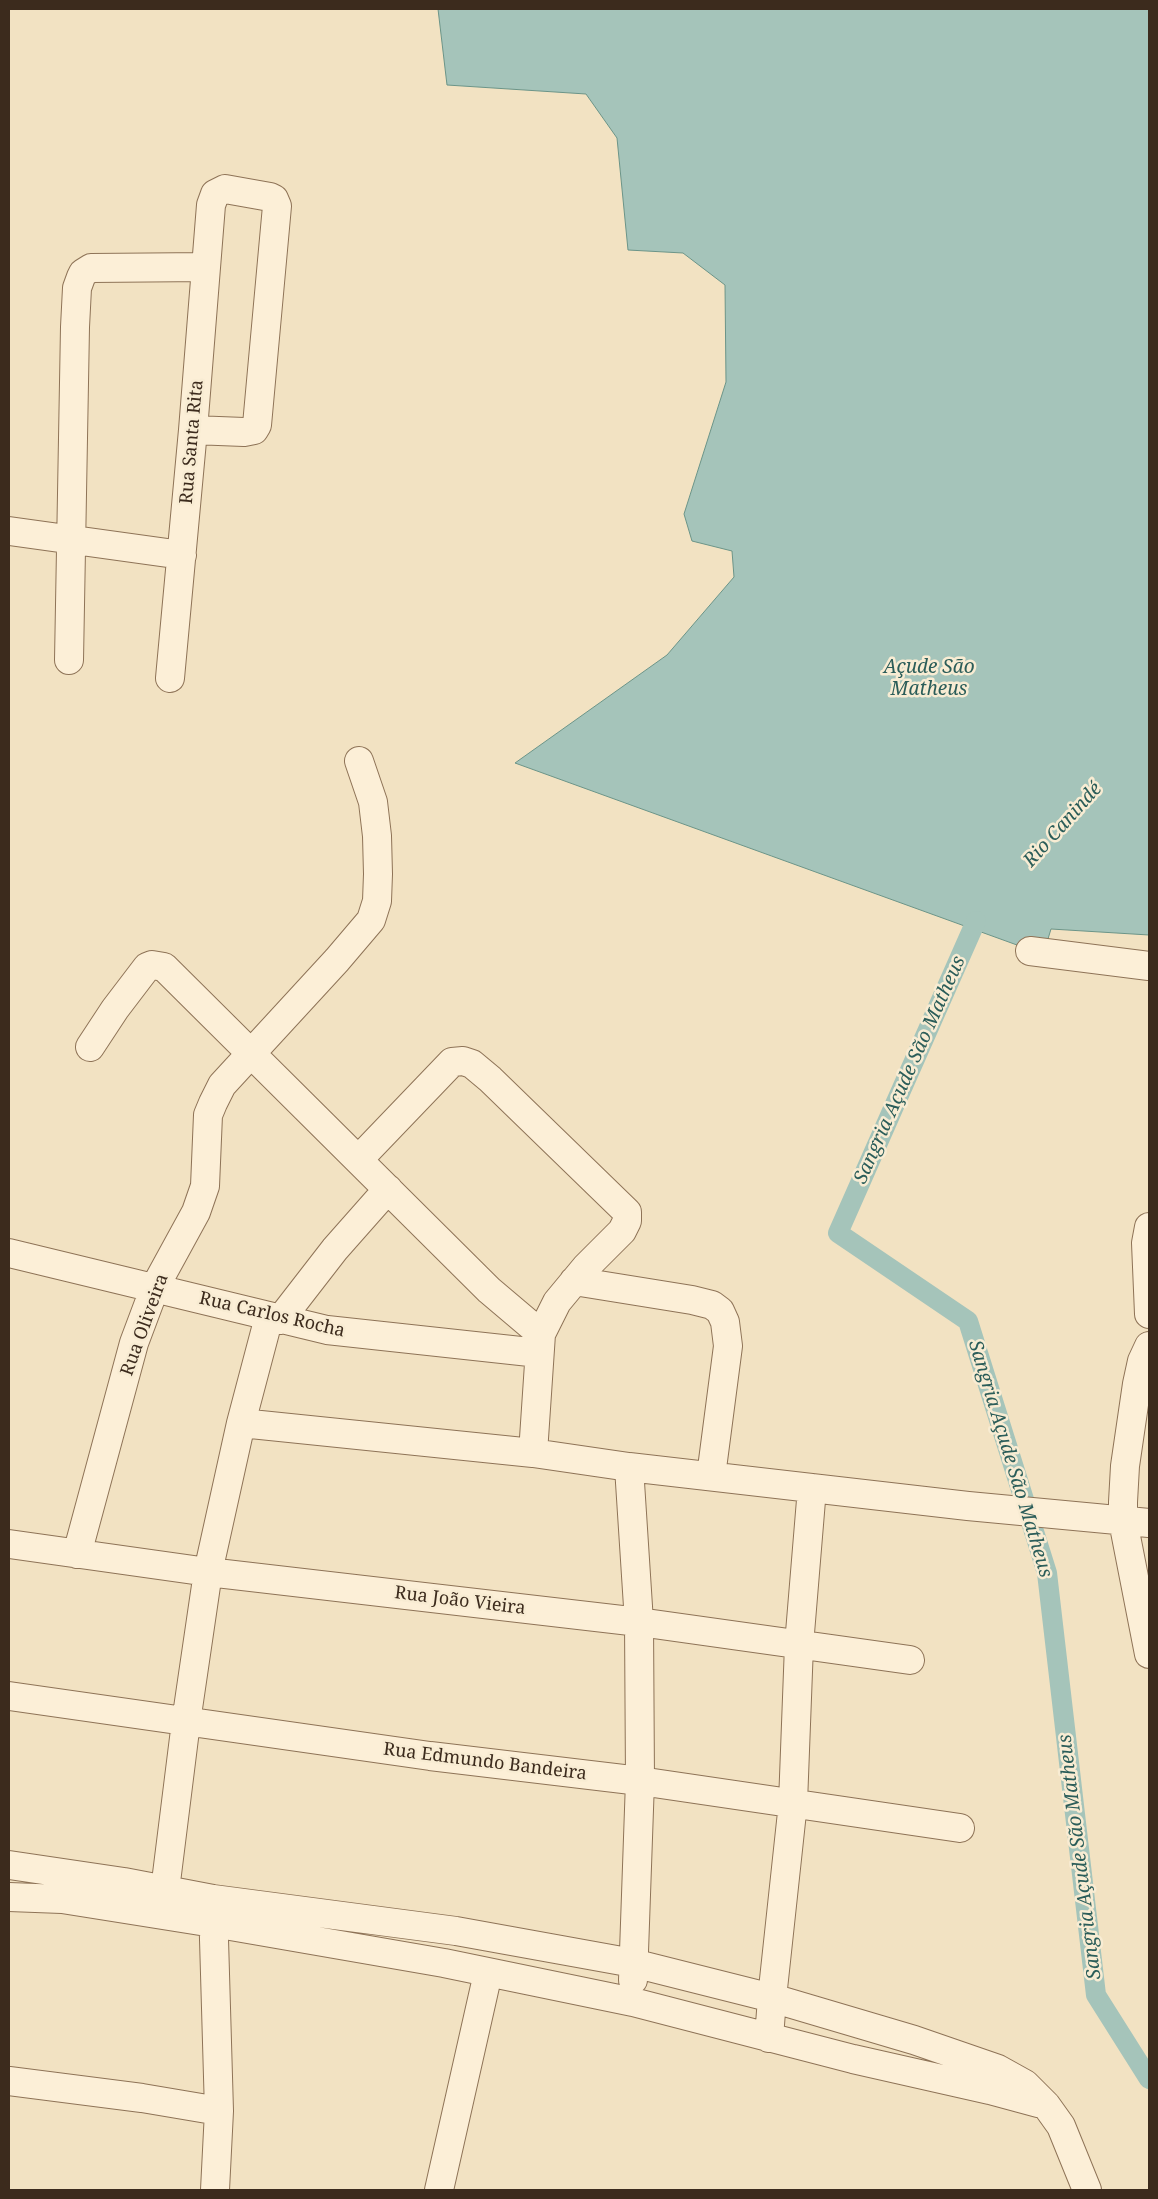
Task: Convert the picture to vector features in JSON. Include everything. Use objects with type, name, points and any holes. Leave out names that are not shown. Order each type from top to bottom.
[{"type":"street","name":"Rua Santa Rita","points":[[170,678],[211,205],[216,194],[225,189],[270,197],[274,199],[277,206],[257,425],[254,430],[244,432],[193,430]]},
{"type":"street","points":[[69,660],[77,288],[83,273],[91,268],[206,267]]},
{"type":"street","points":[[9,531],[182,555]]},
{"type":"street","name":"Rua Oliveira","points":[[77,1554],[134,1343],[155,1287],[196,1212],[205,1186],[208,1115],[213,1102],[222,1085],[337,960],[371,920],[377,901],[376,836],[373,802],[360,761]]},
{"type":"street","points":[[1030,950],[1149,966]]},
{"type":"street","points":[[90,1048],[141,974],[152,965],[159,965],[168,970],[540,1343]]},
{"type":"street","points":[[358,1160],[452,1062],[463,1061],[472,1064],[627,1212],[627,1220],[622,1231],[574,1281],[557,1302],[540,1343],[533,1453]]},
{"type":"street","points":[[165,1890],[186,1722],[208,1572],[241,1424],[274,1318],[388,1189]]},
{"type":"street","points":[[1149,1227],[1146,1244],[1149,1314]]},
{"type":"street","name":"Rua Carlos Rocha","points":[[9,1253],[155,1287],[274,1318],[337,1331],[540,1343]]},
{"type":"street","points":[[574,1281],[692,1300],[712,1305],[720,1310],[725,1322],[728,1346],[711,1476]]},
{"type":"street","points":[[1149,1346],[1142,1361],[1125,1466],[1136,1522],[1149,1654]]},
{"type":"street","points":[[241,1424],[533,1453],[629,1467],[968,1506],[1136,1522]]},
{"type":"street","points":[[629,1467],[639,1622],[640,1781],[633,2002]]},
{"type":"street","points":[[770,2038],[772,1998],[793,1803],[800,1645],[812,1488]]},
{"type":"street","name":"Rua João Vieira","points":[[9,1544],[208,1572],[639,1622],[910,1660]]},
{"type":"street","name":"Rua Edmundo Bandeira","points":[[9,1696],[421,1755],[640,1781],[960,1828]]},
{"type":"street","points":[[9,1864],[165,1890],[213,1911],[488,1973],[633,2002],[853,2060],[990,2090],[1046,2105]]},
{"type":"street","points":[[9,1897],[62,1899],[456,1931],[633,1963],[772,1998],[914,2040],[998,2069],[1025,2084],[1046,2105],[1061,2126],[1087,2190]]},
{"type":"street","points":[[213,1911],[219,2111],[215,2190]]},
{"type":"street","points":[[439,2190],[488,1973]]},
{"type":"street","points":[[9,2081],[142,2098],[219,2111]]},
{"type":"water","name":"Açude São Matheus","points":[[438,9],[1149,9],[1149,935],[1051,929],[1044,952],[1028,949],[515,763],[667,655],[734,577],[732,551],[692,541],[684,514],[726,382],[725,285],[683,253],[628,250],[617,138],[586,94],[447,85]]},
{"type":"waterway","name":"Sangria Açude São Matheus","points":[[976,921],[838,1233],[968,1321],[1047,1573],[1096,1995],[1149,2079]]},
{"type":"water label","name":"Rio Canindé","points":[[1063,825]]}]
